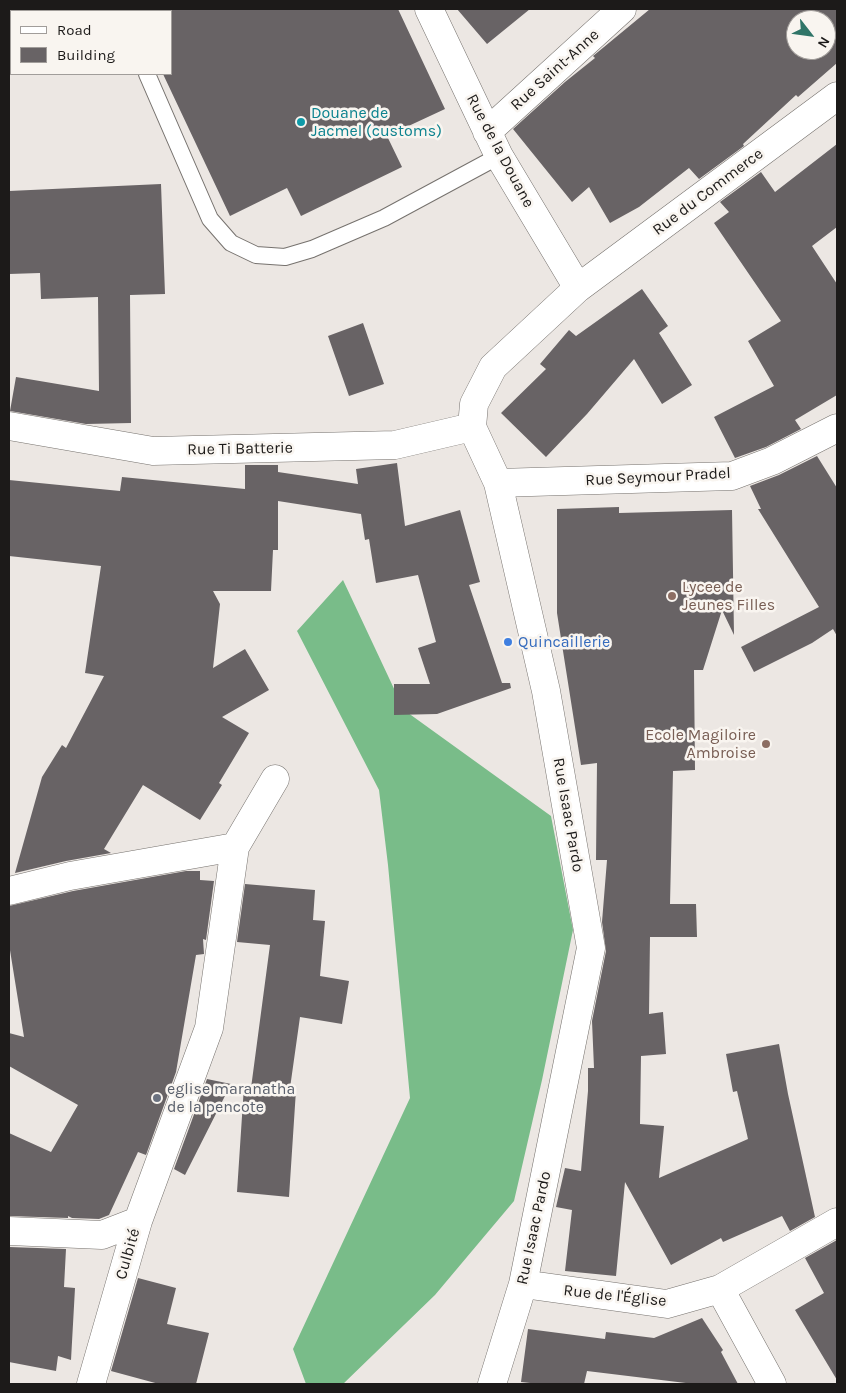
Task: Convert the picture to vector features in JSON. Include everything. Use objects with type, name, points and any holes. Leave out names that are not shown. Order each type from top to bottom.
[{"type":"street","name":"Rue de la Douane","points":[[429,9],[499,156],[578,288]]},
{"type":"street","name":"Rue Saint-Anne","points":[[487,132],[622,9]]},
{"type":"street","name":"Rue du Commerce","points":[[578,288],[837,96]]},
{"type":"street","points":[[472,427],[474,404],[493,367],[578,288]]},
{"type":"street","name":"Rue Ti Batterie","points":[[9,426],[153,451],[394,445],[472,427]]},
{"type":"street","name":"Rue Isaac Pardo","points":[[472,427],[498,483],[546,691],[591,948],[523,1284],[492,1384]]},
{"type":"street","name":"Rue Seymour Pradel","points":[[498,483],[732,476],[772,461],[837,428]]},
{"type":"street","points":[[138,1221],[209,1028],[235,847],[276,779]]},
{"type":"street","points":[[9,891],[70,876],[235,847]]},
{"type":"street","name":"Culbité","points":[[9,1230],[102,1235],[138,1221]]},
{"type":"street","name":"Culbité","points":[[91,1384],[138,1221]]},
{"type":"street","name":"Rue de l'Église","points":[[523,1284],[667,1304],[720,1289],[837,1222]]},
{"type":"street","points":[[720,1289],[772,1384]]},
{"type":"lane","points":[[147,75],[210,219],[231,243],[256,255],[285,257],[312,249],[384,218],[499,156]]},
{"type":"green space","points":[[343,580],[404,710],[551,816],[573,930],[542,1080],[514,1201],[435,1295],[343,1384],[306,1384],[293,1349],[410,1098],[379,790],[297,631]]},
{"type":"building","name":"Douane de Jacmel (customs)","points":[[398,9],[445,109],[387,136],[402,167],[301,216],[287,188],[230,216],[163,75],[172,75],[171,10]]},
{"type":"building","points":[[457,9],[530,9],[487,44]]},
{"type":"building","points":[[650,9],[837,9],[837,63],[798,97],[796,95],[743,144],[744,146],[699,179],[689,168],[639,207],[610,223],[589,187],[572,202],[513,129],[595,58],[593,56]]},
{"type":"building","points":[[837,144],[837,227],[812,246],[837,284],[837,395],[795,420],[801,429],[766,447],[735,458],[714,417],[774,386],[748,341],[781,321],[714,223],[729,212],[720,202],[761,172],[775,192]]},
{"type":"building","points":[[161,184],[165,294],[130,295],[131,423],[86,424],[10,411],[16,377],[99,391],[98,297],[41,299],[40,273],[9,274],[9,191]]},
{"type":"building","points":[[642,289],[668,326],[659,333],[692,385],[662,404],[634,359],[587,414],[546,457],[501,413],[546,369],[540,364],[569,330],[576,336]]},
{"type":"building","points":[[363,323],[384,384],[349,396],[328,336]]},
{"type":"building","points":[[817,456],[837,488],[837,636],[833,629],[812,643],[754,672],[741,647],[819,607],[758,509],[761,509],[750,486],[779,475]]},
{"type":"building","points":[[397,463],[405,526],[460,510],[480,582],[469,585],[502,683],[510,683],[511,688],[437,714],[394,715],[394,684],[430,684],[418,648],[436,642],[418,575],[376,583],[369,539],[365,540],[361,514],[278,501],[278,550],[273,550],[271,591],[213,591],[220,604],[213,668],[245,649],[269,690],[222,717],[249,733],[219,783],[222,785],[200,820],[143,785],[104,849],[111,853],[15,873],[42,777],[62,745],[66,748],[104,676],[85,673],[101,566],[9,556],[9,480],[120,491],[122,477],[245,489],[245,465],[278,465],[278,472],[358,484],[356,469]]},
{"type":"building","points":[[619,507],[619,513],[732,510],[734,635],[722,610],[703,670],[694,670],[695,770],[673,771],[670,904],[696,904],[697,937],[650,937],[649,1014],[663,1012],[666,1054],[641,1056],[640,1124],[664,1126],[659,1178],[748,1139],[737,1091],[733,1092],[726,1054],[779,1044],[815,1217],[790,1231],[782,1216],[723,1242],[721,1238],[671,1265],[625,1182],[616,1276],[565,1271],[572,1210],[556,1207],[565,1168],[581,1171],[588,1091],[588,1068],[594,1068],[592,1021],[606,951],[602,922],[607,860],[596,860],[597,763],[581,765],[557,613],[557,509]]},
{"type":"building","points":[[186,871],[200,871],[200,880],[214,881],[206,940],[203,939],[204,954],[196,955],[176,1072],[146,1155],[138,1152],[109,1215],[99,1219],[72,1218],[68,1216],[68,1218],[9,1216],[9,1133],[51,1152],[78,1105],[9,1066],[9,1033],[24,1037],[9,944],[9,906],[73,891]]},
{"type":"building","points":[[245,884],[315,890],[313,920],[325,921],[320,976],[349,981],[342,1024],[300,1017],[290,1088],[296,1090],[289,1197],[237,1192],[244,1086],[251,1088],[270,945],[237,942]]},
{"type":"building","points":[[207,1079],[231,1084],[185,1175],[174,1169]]},
{"type":"building","points":[[837,1240],[837,1380],[795,1310],[824,1293],[805,1258]]},
{"type":"building","points":[[9,1247],[66,1249],[64,1287],[75,1288],[71,1360],[58,1356],[56,1371],[9,1362]]},
{"type":"building","points":[[138,1278],[176,1288],[167,1324],[209,1333],[196,1384],[159,1384],[111,1371]]},
{"type":"building","points":[[702,1318],[723,1350],[721,1352],[738,1384],[694,1384],[587,1371],[584,1384],[521,1382],[528,1329],[605,1339],[606,1332],[654,1338]]},
{"type":"place","name":"Douane de Jacmel (customs)","points":[[301,122]]},
{"type":"place","name":"Lycee de Jeunes Filles","points":[[672,596]]},
{"type":"place","name":"Quincaillerie","points":[[508,642]]},
{"type":"place","name":"Ecole Magiloire Ambroise","points":[[766,744]]},
{"type":"place","name":"eglise maranatha de la pencote","points":[[157,1098]]}]
